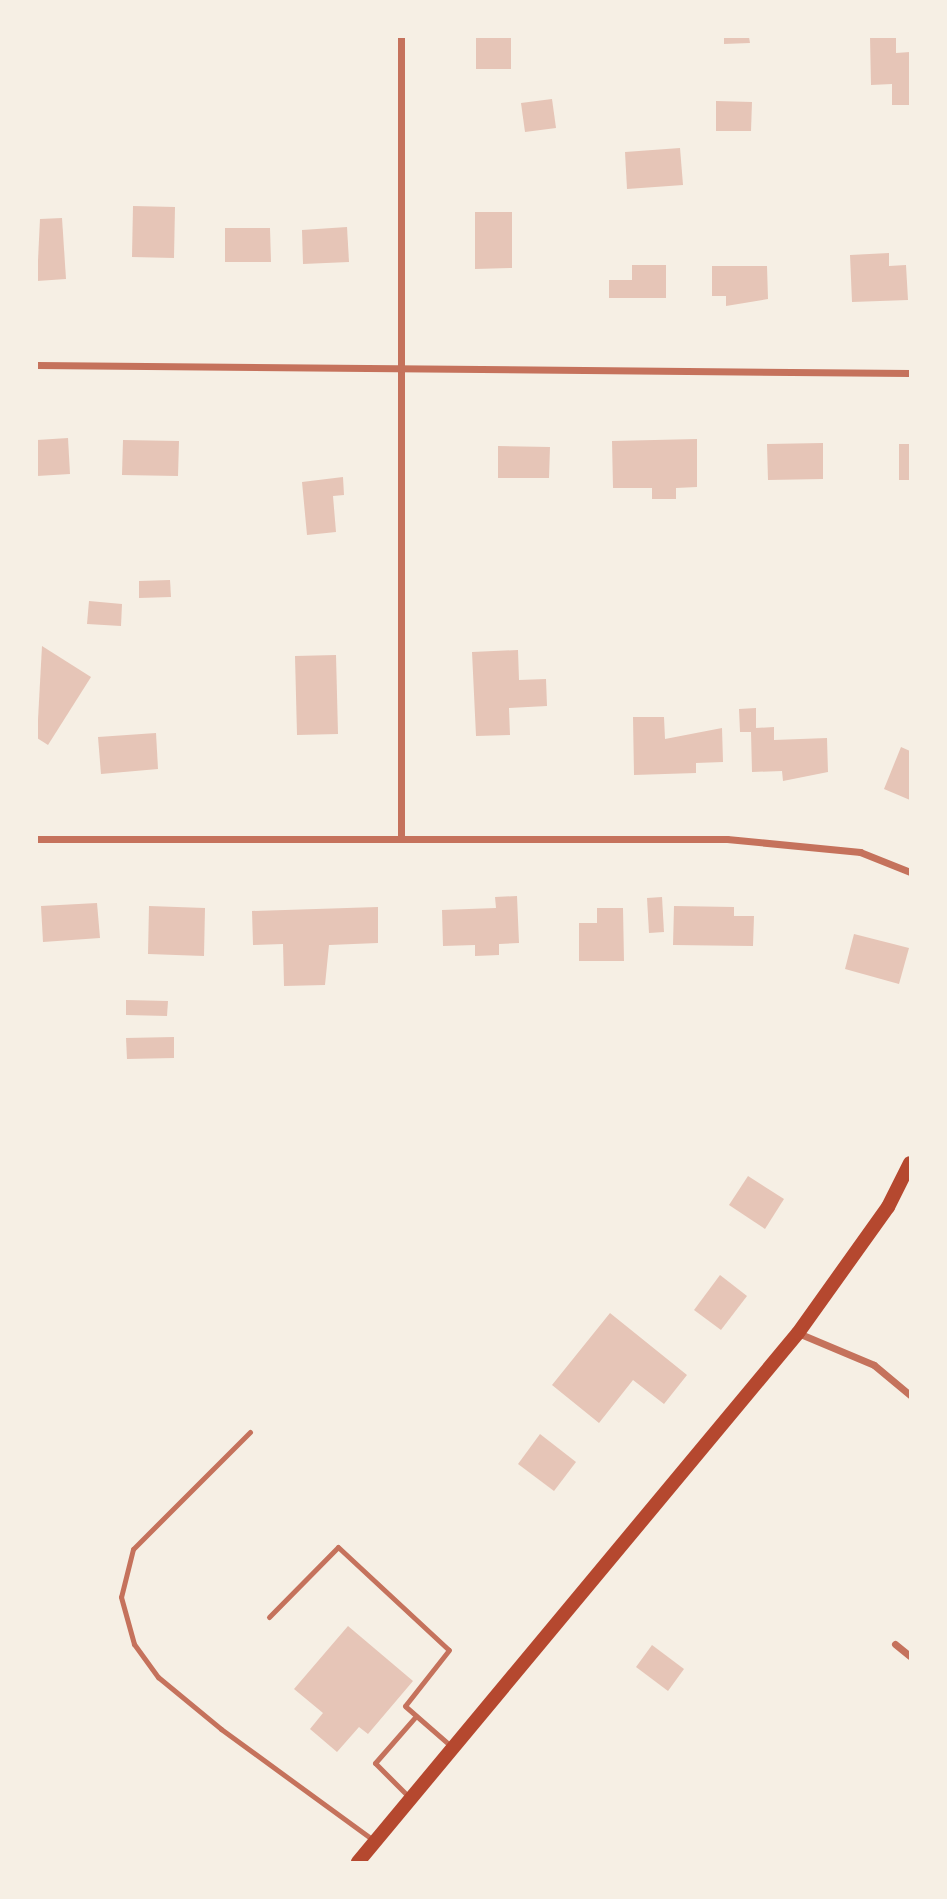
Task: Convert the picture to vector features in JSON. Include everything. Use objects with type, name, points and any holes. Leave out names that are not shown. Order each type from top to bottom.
[{"type":"main road","points":[[358,1862],[798,1333],[888,1207],[910,1163]]},
{"type":"street","points":[[401,37],[401,837]]},
{"type":"street","points":[[37,365],[910,373]]},
{"type":"street","points":[[37,839],[401,837],[813,843],[860,852],[910,872]]},
{"type":"street","points":[[798,1333],[874,1365],[910,1395]]},
{"type":"street","points":[[895,1644],[910,1656]]},
{"type":"lane","points":[[250,1432],[133,1549],[121,1597],[134,1644],[158,1677],[210,1720],[375,1842]]},
{"type":"lane","points":[[268,1616],[338,1547],[449,1650],[405,1706],[454,1748]]},
{"type":"lane","points":[[411,1799],[375,1763],[416,1716]]},
{"type":"building","points":[[476,37],[511,37],[511,69],[476,69]]},
{"type":"building","points":[[724,37],[749,37],[750,43],[724,44]]},
{"type":"building","points":[[870,37],[896,37],[896,53],[910,52],[910,105],[892,105],[892,84],[871,85]]},
{"type":"building","points":[[552,99],[556,128],[525,132],[521,103]]},
{"type":"building","points":[[716,101],[752,102],[751,131],[716,131]]},
{"type":"building","points":[[680,148],[683,185],[627,189],[625,152]]},
{"type":"building","points":[[133,206],[175,207],[174,258],[132,257]]},
{"type":"building","points":[[475,212],[512,212],[512,268],[475,269]]},
{"type":"building","points":[[62,218],[66,279],[37,281],[40,219]]},
{"type":"building","points":[[347,227],[349,262],[303,264],[302,230]]},
{"type":"building","points":[[225,228],[270,228],[271,262],[225,262]]},
{"type":"building","points":[[889,253],[889,266],[906,265],[908,300],[852,302],[850,255]]},
{"type":"building","points":[[632,265],[666,265],[666,298],[609,298],[609,280],[632,280]]},
{"type":"building","points":[[712,266],[767,266],[768,299],[726,306],[726,296],[712,296]]},
{"type":"building","points":[[68,438],[70,474],[37,476],[37,440]]},
{"type":"building","points":[[697,439],[697,487],[676,488],[676,499],[652,499],[652,488],[613,488],[612,441]]},
{"type":"building","points":[[123,440],[179,441],[178,476],[122,475]]},
{"type":"building","points":[[823,443],[823,479],[768,480],[767,444]]},
{"type":"building","points":[[899,444],[910,444],[910,480],[899,480]]},
{"type":"building","points":[[498,446],[550,447],[549,478],[498,478]]},
{"type":"building","points":[[343,477],[344,495],[333,496],[336,532],[307,535],[302,482]]},
{"type":"building","points":[[170,580],[171,597],[139,598],[139,581]]},
{"type":"building","points":[[89,601],[122,604],[121,626],[87,624]]},
{"type":"building","points":[[42,646],[91,677],[48,745],[37,738]]},
{"type":"building","points":[[518,650],[519,680],[546,679],[547,706],[509,708],[510,735],[476,736],[472,652]]},
{"type":"building","points":[[336,655],[338,734],[297,735],[295,656]]},
{"type":"building","points":[[756,708],[756,728],[774,727],[774,740],[827,738],[828,772],[783,781],[782,771],[752,772],[751,732],[740,732],[739,709]]},
{"type":"building","points":[[633,717],[664,717],[665,739],[722,728],[723,762],[696,763],[696,773],[634,775]]},
{"type":"building","points":[[156,733],[158,769],[101,774],[98,737]]},
{"type":"building","points":[[901,747],[910,751],[910,800],[884,789]]},
{"type":"building","points":[[517,896],[519,943],[499,944],[499,955],[475,956],[475,945],[443,946],[442,910],[496,908],[495,897]]},
{"type":"building","points":[[662,897],[664,932],[649,933],[647,898]]},
{"type":"building","points":[[97,903],[100,938],[43,942],[41,906]]},
{"type":"building","points":[[149,906],[205,908],[204,956],[148,954]]},
{"type":"building","points":[[674,906],[734,907],[734,916],[754,916],[753,946],[673,945]]},
{"type":"building","points":[[378,907],[378,943],[329,945],[325,985],[284,986],[283,944],[253,945],[252,911]]},
{"type":"building","points":[[597,908],[623,908],[624,961],[579,961],[579,923],[597,923]]},
{"type":"building","points":[[854,934],[909,948],[899,984],[845,969]]},
{"type":"building","points":[[126,1000],[168,1001],[167,1016],[126,1015]]},
{"type":"building","points":[[174,1037],[174,1058],[127,1059],[126,1038]]},
{"type":"building","points":[[748,1176],[784,1199],[765,1229],[729,1205]]},
{"type":"building","points":[[720,1275],[747,1296],[721,1330],[694,1310]]},
{"type":"building","points":[[610,1313],[687,1375],[664,1404],[633,1380],[599,1423],[552,1385]]},
{"type":"building","points":[[540,1434],[576,1462],[554,1491],[518,1464]]},
{"type":"building","points":[[348,1626],[413,1681],[368,1734],[359,1727],[337,1752],[310,1729],[323,1713],[294,1689]]},
{"type":"building","points":[[652,1645],[684,1669],[668,1691],[636,1667]]}]
